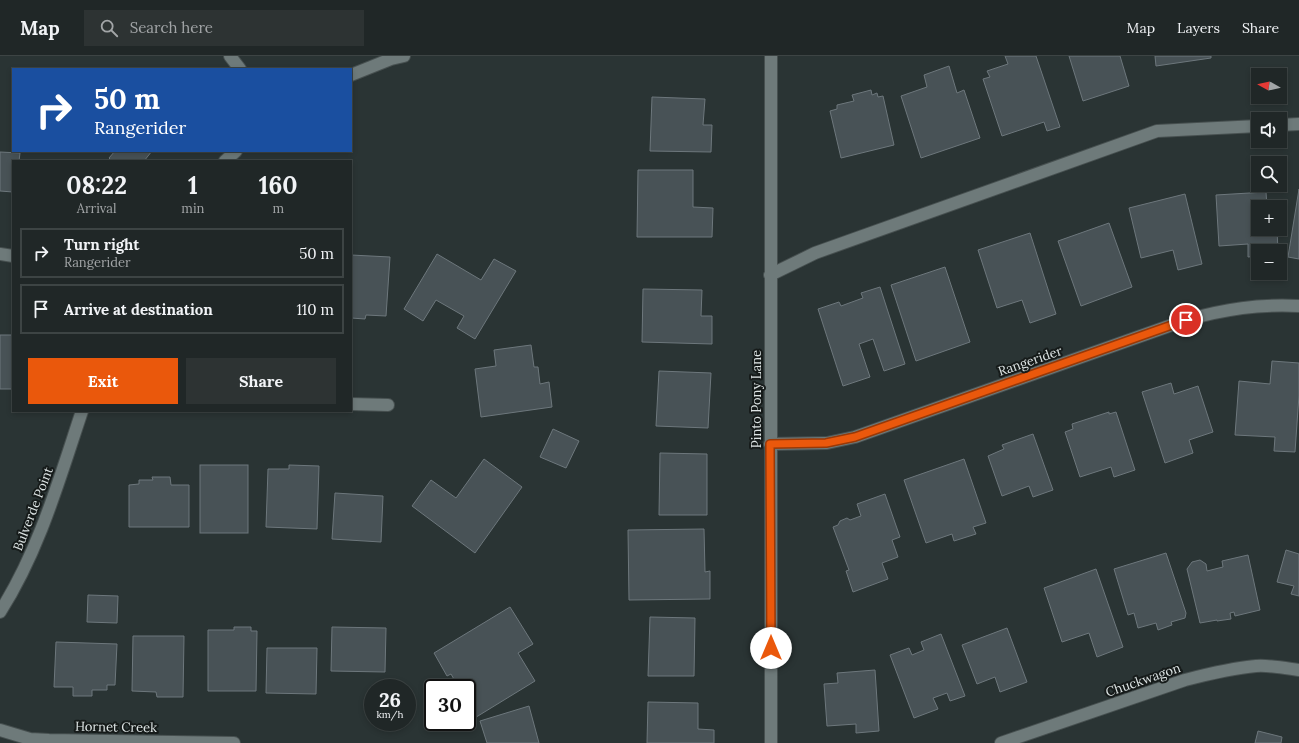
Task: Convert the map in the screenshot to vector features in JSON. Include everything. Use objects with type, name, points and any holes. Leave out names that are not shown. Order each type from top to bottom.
[{"type":"street","points":[[230,56],[239,68]]},
{"type":"street","points":[[352,75],[404,56]]},
{"type":"street","name":"Pinto Pony Lane","points":[[771,56],[771,743]]},
{"type":"street","points":[[1287,125],[1299,124]]},
{"type":"street","points":[[770,275],[815,253],[1157,131],[1251,126]]},
{"type":"street","points":[[226,160],[235,152]]},
{"type":"street","points":[[0,254],[12,256]]},
{"type":"street","name":"Rangerider","points":[[770,444],[826,443],[855,437],[1186,320],[1215,312],[1245,307],[1275,305],[1299,306]]},
{"type":"street","points":[[352,404],[388,405]]},
{"type":"street","name":"Bulverde Point","points":[[0,612],[13,592],[34,548],[49,511],[82,412]]},
{"type":"street","name":"Chuckwagon","points":[[1001,743],[1185,680],[1208,674],[1256,666],[1299,670]]},
{"type":"street","name":"Hornet Creek","points":[[0,730],[30,738],[49,740],[234,743]]},
{"type":"building","points":[[1005,56],[1036,56],[1060,127],[1047,131],[1044,122],[1002,136],[983,79],[990,77],[987,71],[1008,64]]},
{"type":"building","points":[[1069,56],[1120,56],[1129,86],[1083,101]]},
{"type":"building","points":[[1155,56],[1211,56],[1211,58],[1156,66]]},
{"type":"building","points":[[949,66],[957,93],[964,90],[980,138],[921,158],[901,96],[927,87],[924,75]]},
{"type":"building","points":[[871,90],[872,95],[877,93],[878,97],[883,96],[894,145],[841,158],[830,111],[837,109],[837,105],[854,101],[852,95]]},
{"type":"building","points":[[652,97],[705,99],[703,125],[712,125],[711,152],[650,151]]},
{"type":"building","points":[[0,152],[20,153],[19,160],[12,160],[12,192],[0,191]]},
{"type":"building","points":[[114,152],[151,152],[145,160],[111,160],[109,158]]},
{"type":"building","points":[[638,170],[693,170],[693,207],[713,208],[712,237],[637,237]]},
{"type":"building","points":[[1299,189],[1299,259],[1288,257]]},
{"type":"building","points":[[1266,192],[1267,200],[1251,200],[1251,236],[1277,236],[1278,244],[1251,244],[1251,257],[1248,257],[1248,244],[1219,246],[1216,195]]},
{"type":"building","points":[[1185,194],[1202,264],[1178,270],[1173,250],[1141,258],[1129,208]]},
{"type":"building","points":[[1109,223],[1132,287],[1081,306],[1058,241]]},
{"type":"building","points":[[1030,233],[1056,314],[1030,323],[1022,300],[997,308],[978,250]]},
{"type":"building","points":[[437,254],[481,280],[494,259],[516,271],[475,339],[457,328],[464,316],[436,300],[423,321],[404,309]]},
{"type":"building","points":[[352,255],[390,257],[386,316],[366,315],[365,319],[352,318]]},
{"type":"building","points":[[945,267],[970,342],[916,361],[891,285]]},
{"type":"building","points":[[880,287],[905,364],[884,371],[873,339],[859,344],[870,377],[843,386],[818,309],[839,302],[841,306],[863,298],[861,293]]},
{"type":"building","points":[[643,289],[702,290],[701,316],[712,316],[712,344],[642,342]]},
{"type":"building","points":[[0,335],[12,335],[12,389],[0,389]]},
{"type":"building","points":[[531,345],[534,367],[538,367],[540,384],[549,382],[552,407],[481,417],[475,369],[496,366],[494,350]]},
{"type":"building","points":[[1272,361],[1299,363],[1299,395],[1295,452],[1274,451],[1275,437],[1235,435],[1239,381],[1270,384]]},
{"type":"building","points":[[659,371],[711,373],[708,428],[656,426]]},
{"type":"building","points":[[1171,383],[1174,394],[1198,386],[1213,432],[1189,440],[1193,453],[1165,463],[1142,392]]},
{"type":"building","points":[[1109,412],[1109,414],[1116,412],[1135,470],[1114,477],[1111,467],[1080,477],[1065,432],[1073,429],[1072,424]]},
{"type":"building","points":[[553,429],[579,441],[566,468],[540,457]]},
{"type":"building","points":[[1033,434],[1053,490],[1033,497],[1029,486],[1002,496],[988,456],[1004,449],[1002,445]]},
{"type":"building","points":[[660,453],[707,454],[707,515],[659,515]]},
{"type":"building","points":[[484,459],[522,487],[475,553],[412,506],[431,480],[456,498]]},
{"type":"building","points":[[964,459],[986,523],[973,527],[976,534],[954,541],[952,534],[926,543],[904,480]]},
{"type":"building","points":[[200,465],[248,465],[248,533],[200,533]]},
{"type":"building","points":[[289,465],[319,466],[317,529],[266,527],[268,469],[289,469]]},
{"type":"building","points":[[152,477],[170,477],[171,485],[189,485],[189,527],[129,527],[129,485],[139,484],[139,480],[153,480]]},
{"type":"building","points":[[335,493],[383,496],[381,542],[332,539]]},
{"type":"building","points":[[885,494],[900,537],[892,540],[898,557],[882,563],[888,579],[853,592],[846,571],[849,570],[833,527],[838,525],[840,521],[847,518],[850,520],[861,516],[857,504]]},
{"type":"building","points":[[704,529],[705,572],[710,571],[710,599],[629,600],[628,530]]},
{"type":"building","points":[[1286,550],[1299,554],[1299,596],[1291,594],[1294,586],[1277,582]]},
{"type":"building","points":[[1166,553],[1186,613],[1185,618],[1171,622],[1172,625],[1158,630],[1156,623],[1138,628],[1134,613],[1128,615],[1114,569]]},
{"type":"building","points":[[1248,555],[1260,610],[1235,616],[1234,612],[1230,613],[1231,619],[1200,623],[1187,569],[1192,562],[1200,560],[1206,564],[1207,571],[1223,567],[1222,561]]},
{"type":"building","points":[[1096,569],[1123,647],[1097,657],[1089,633],[1062,642],[1044,588]]},
{"type":"building","points":[[88,595],[118,596],[117,623],[87,622]]},
{"type":"building","points":[[510,607],[533,644],[518,653],[535,681],[476,717],[476,679],[454,679],[451,674],[447,676],[434,653]]},
{"type":"building","points":[[650,617],[695,618],[694,676],[648,676]]},
{"type":"building","points":[[234,627],[251,627],[251,631],[257,631],[256,691],[208,691],[208,630],[234,630]]},
{"type":"building","points":[[332,627],[386,628],[385,672],[331,671]]},
{"type":"building","points":[[1007,628],[1027,682],[1000,692],[995,677],[977,684],[962,645]]},
{"type":"building","points":[[941,634],[965,696],[950,701],[947,693],[933,698],[938,709],[914,718],[890,655],[909,648],[912,655],[924,650],[921,642]]},
{"type":"building","points":[[133,636],[184,636],[183,697],[157,697],[156,692],[132,691]]},
{"type":"building","points":[[56,642],[117,644],[115,685],[107,685],[107,690],[92,690],[92,696],[73,696],[73,687],[54,687]]},
{"type":"building","points":[[267,648],[317,648],[316,694],[266,693]]},
{"type":"building","points":[[875,670],[879,731],[856,733],[856,724],[827,726],[824,684],[838,683],[837,673]]},
{"type":"building","points":[[648,702],[698,703],[698,729],[714,730],[714,743],[647,743]]},
{"type":"building","points":[[529,706],[539,743],[487,743],[480,721]]},
{"type":"building","points":[[1258,731],[1282,737],[1281,743],[1255,743]]},
{"type":"route","points":[[771,648],[770,444],[826,443],[855,437],[1186,320]]}]
